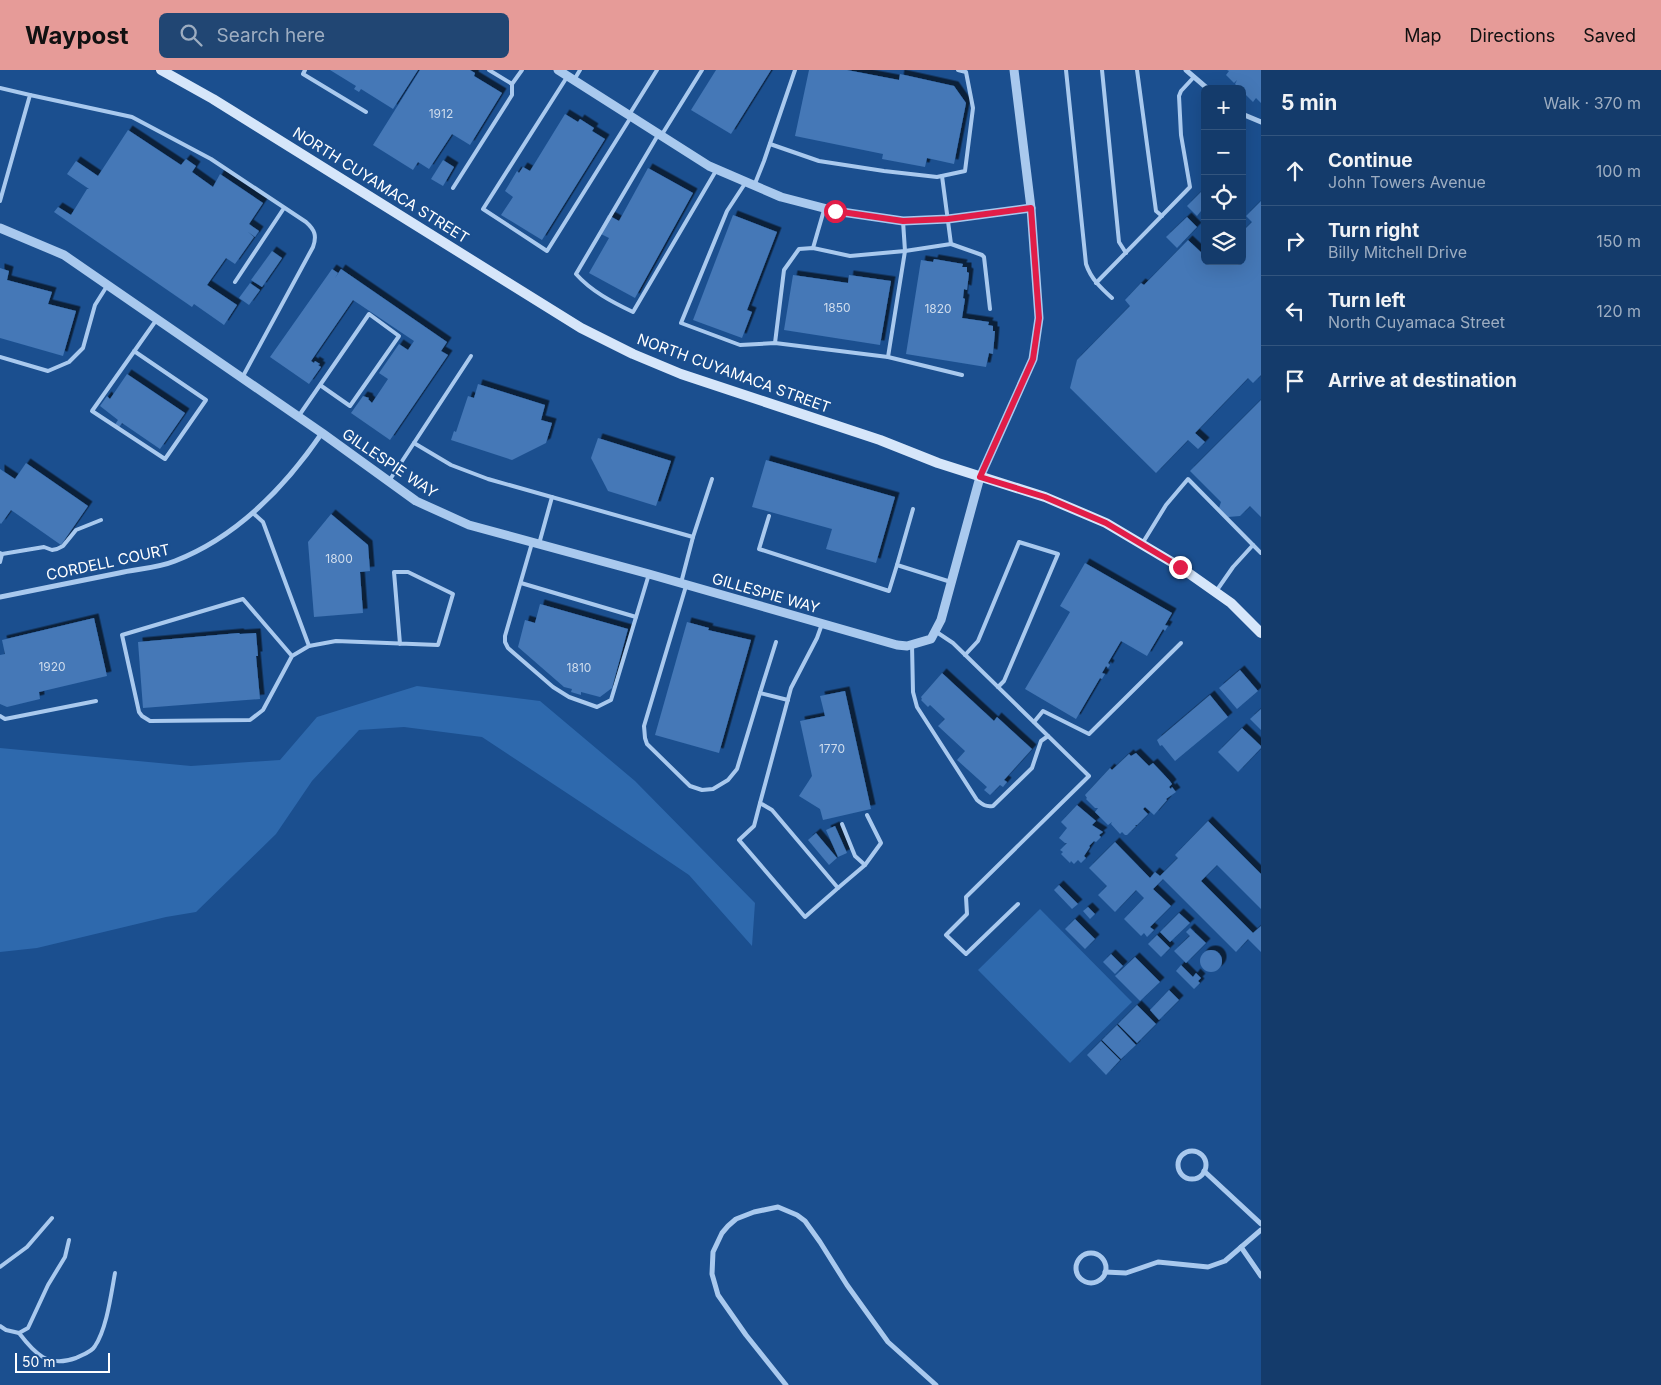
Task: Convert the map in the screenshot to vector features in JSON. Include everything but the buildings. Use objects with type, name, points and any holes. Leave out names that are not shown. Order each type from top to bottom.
[{"type":"main road","name":"NORTH CUYAMACA STREET","points":[[161,70],[213,98],[581,328],[633,354],[681,374],[880,440],[938,463],[1045,497],[1106,523],[1180,567],[1216,592],[1231,603],[1261,633]]},
{"type":"street","points":[[558,70],[717,169],[781,197],[824,208],[903,221],[948,219],[1031,208]]},
{"type":"street","points":[[912,644],[931,639],[941,620],[980,477],[1033,359],[1039,318],[1031,208],[1014,70]]},
{"type":"street","points":[[1186,70],[1203,85]]},
{"type":"street","points":[[1246,116],[1261,122]]},
{"type":"street","name":"GILLESPIE WAY","points":[[0,228],[64,255],[322,433],[416,501],[469,525],[897,645],[912,644]]},
{"type":"street","name":"CORDELL COURT","points":[[0,597],[174,562],[206,546],[253,513],[275,493],[304,459],[322,433]]},
{"type":"street","points":[[1198,1152],[1202,1154],[1206,1162],[1204,1171],[1198,1177],[1189,1178],[1184,1176],[1179,1169],[1179,1160],[1185,1153],[1198,1152]]},
{"type":"street","points":[[1204,1171],[1261,1224]]},
{"type":"street","points":[[786,1385],[746,1335],[718,1295],[712,1274],[713,1252],[722,1234],[736,1219],[754,1212],[778,1207],[805,1221],[847,1285],[888,1342],[936,1385]]},
{"type":"street","points":[[1106,1272],[1126,1273],[1158,1262],[1208,1267],[1225,1261],[1261,1230]]},
{"type":"street","points":[[1242,1247],[1261,1276]]},
{"type":"street","points":[[1094,1254],[1105,1262],[1106,1272],[1100,1280],[1087,1282],[1082,1280],[1077,1272],[1078,1262],[1084,1256],[1094,1254]]},
{"type":"lane","points":[[306,70],[303,74],[366,112]]},
{"type":"lane","points":[[489,70],[512,84]]},
{"type":"lane","points":[[453,188],[512,95],[512,84],[522,70]]},
{"type":"lane","points":[[580,70],[570,78],[483,209],[547,252],[657,70]]},
{"type":"lane","points":[[702,70],[660,135],[576,274],[586,284],[633,312],[717,169]]},
{"type":"lane","points":[[795,70],[770,144],[750,184],[726,211],[681,323],[740,345],[775,343],[888,357],[962,375]]},
{"type":"lane","points":[[770,144],[819,160],[884,171],[937,177],[965,171],[973,108],[966,72],[958,70]]},
{"type":"lane","points":[[1066,70],[1086,264],[1089,273],[1096,283],[1112,298]]},
{"type":"lane","points":[[1102,70],[1119,242],[1126,253]]},
{"type":"lane","points":[[1137,70],[1156,211],[1162,216]]},
{"type":"lane","points":[[1096,283],[1190,187],[1181,135],[1179,96],[1181,91],[1194,77]]},
{"type":"lane","points":[[0,88],[132,117],[211,159],[313,228],[316,239],[242,378]]},
{"type":"lane","points":[[0,201],[30,95]]},
{"type":"lane","points":[[942,176],[951,244]]},
{"type":"lane","points":[[0,180],[6,182]]},
{"type":"lane","points":[[235,282],[284,208]]},
{"type":"lane","points":[[813,248],[824,208]]},
{"type":"lane","points":[[888,357],[905,251],[903,221]]},
{"type":"lane","points":[[775,343],[784,270],[799,249],[813,248],[850,256],[905,251],[951,244],[984,257],[990,309]]},
{"type":"lane","points":[[0,357],[48,371],[69,362],[82,348],[95,305],[108,285]]},
{"type":"lane","points":[[298,417],[320,385],[369,314],[399,336],[350,406],[320,385]]},
{"type":"lane","points":[[134,351],[206,400],[165,459],[92,411],[156,319]]},
{"type":"lane","points":[[389,481],[471,356]]},
{"type":"lane","points":[[414,443],[467,471],[693,537]]},
{"type":"lane","points":[[712,479],[693,537],[684,584],[644,726],[647,744],[690,786],[702,790],[713,789],[728,780],[737,769],[776,642]]},
{"type":"lane","points":[[1142,544],[1166,505],[1188,479],[1261,552]]},
{"type":"lane","points":[[552,497],[521,583],[505,636],[505,642],[508,648],[553,687],[569,697],[591,706],[602,706],[610,700],[649,574]]},
{"type":"lane","points":[[769,516],[759,549],[889,591],[913,509]]},
{"type":"lane","points":[[253,513],[263,522],[310,646]]},
{"type":"lane","points":[[0,562],[1,554],[44,547],[52,550],[57,549],[63,546],[76,530],[101,520]]},
{"type":"lane","points":[[965,655],[978,641],[1019,542],[1058,554],[1004,681],[998,687]]},
{"type":"lane","points":[[1216,592],[1232,567],[1253,545]]},
{"type":"lane","points":[[897,566],[951,582]]},
{"type":"lane","points":[[292,656],[243,599],[122,636],[137,706],[142,716],[150,720],[250,720],[263,710],[292,656],[310,646],[336,641],[400,644],[438,645],[453,594],[408,572],[394,572],[400,644]]},
{"type":"lane","points":[[521,583],[636,617]]},
{"type":"lane","points":[[822,624],[817,638],[791,688],[754,826],[738,840],[805,917],[865,865],[881,843],[867,815]]},
{"type":"lane","points":[[935,631],[953,643],[1089,776],[966,896],[967,914],[946,935],[966,954],[1018,904]]},
{"type":"lane","points":[[1034,722],[1043,711],[1089,734],[1181,643]]},
{"type":"lane","points":[[912,644],[914,692],[917,707],[977,800],[982,804],[993,806],[1032,768],[1041,741],[1048,736]]},
{"type":"lane","points":[[760,693],[788,700]]},
{"type":"lane","points":[[0,716],[5,719],[96,701]]},
{"type":"lane","points":[[760,804],[772,810],[838,888]]},
{"type":"lane","points":[[842,824],[855,856],[865,865]]},
{"type":"lane","points":[[0,1267],[27,1247],[52,1218]]},
{"type":"lane","points":[[19,1333],[28,1328],[48,1285],[65,1257],[69,1240]]},
{"type":"lane","points":[[0,1326],[6,1330],[19,1333],[31,1350],[50,1361],[64,1362],[83,1355],[95,1348],[107,1315],[115,1272]]},
{"type":"shaded area","points":[[417,686],[540,701],[635,781],[755,903],[752,946],[689,875],[482,737],[404,727],[359,730],[312,781],[276,834],[196,912],[166,917],[37,948],[0,952],[0,748],[191,766],[280,760],[317,717]]},
{"type":"shaded area","points":[[1040,909],[1132,1002],[1070,1063],[978,970]]},
{"type":"route","points":[[835,211],[903,221],[948,219],[1031,208],[1039,318],[1033,359],[980,477],[1045,497],[1106,523],[1180,567]]}]
